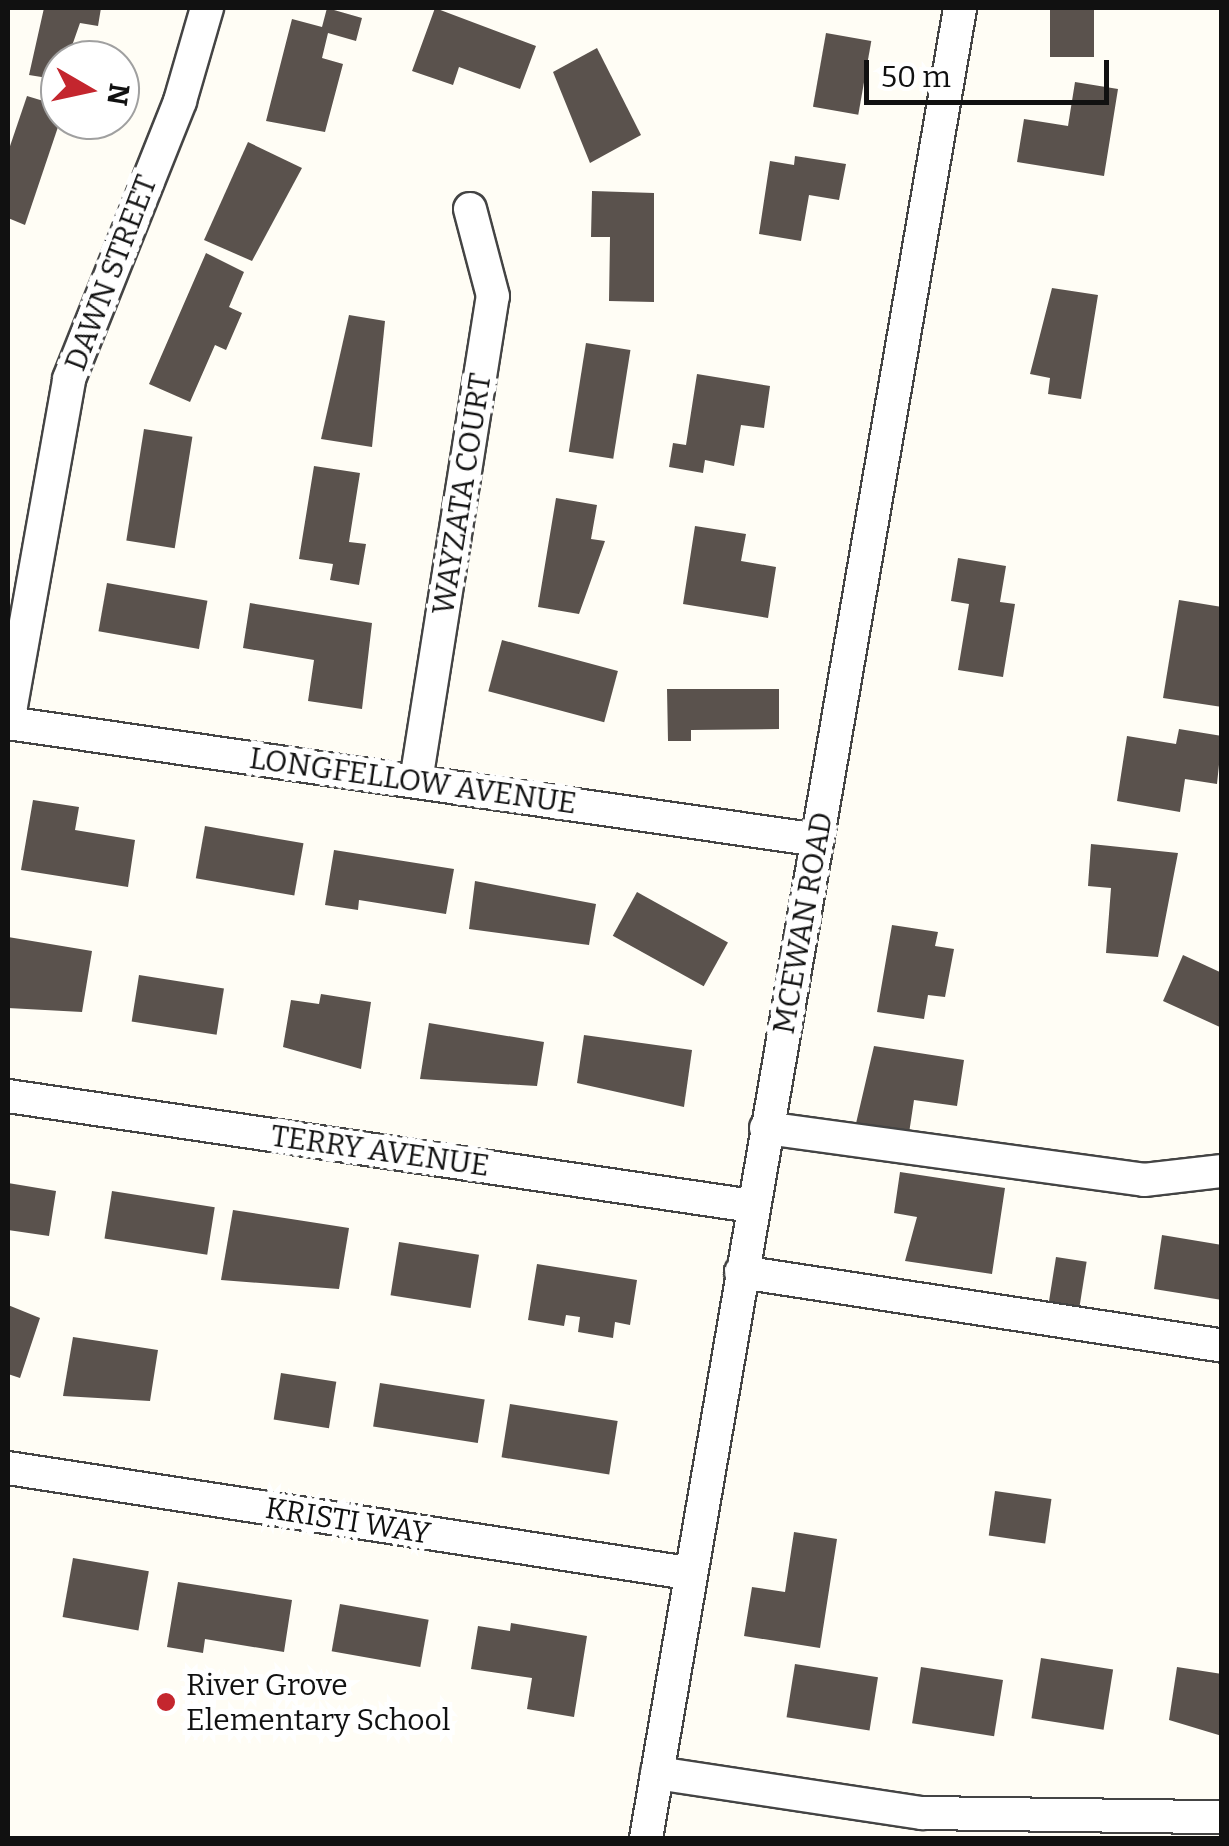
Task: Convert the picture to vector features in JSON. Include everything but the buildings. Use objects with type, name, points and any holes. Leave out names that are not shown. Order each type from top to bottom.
[{"type":"street","name":"DAWN STREET","points":[[8,723],[70,379],[180,101],[207,8]]},
{"type":"street","name":"MCEWAN ROAD","points":[[646,1838],[688,1573],[960,8]]},
{"type":"street","name":"WAYZATA COURT","points":[[416,781],[494,296],[470,208]]},
{"type":"street","name":"LONGFELLOW AVENUE","points":[[8,723],[818,840]]},
{"type":"street","name":"TERRY AVENUE","points":[[8,1096],[752,1206]]},
{"type":"street","points":[[766,1128],[1144,1180],[1222,1171]]},
{"type":"street","points":[[741,1272],[1222,1346]]},
{"type":"street","name":"KRISTI WAY","points":[[8,1468],[688,1573]]},
{"type":"street","points":[[657,1773],[922,1812],[1222,1818]]},
{"type":"place","name":"River Grove Elementary School","points":[[166,1702]]}]
